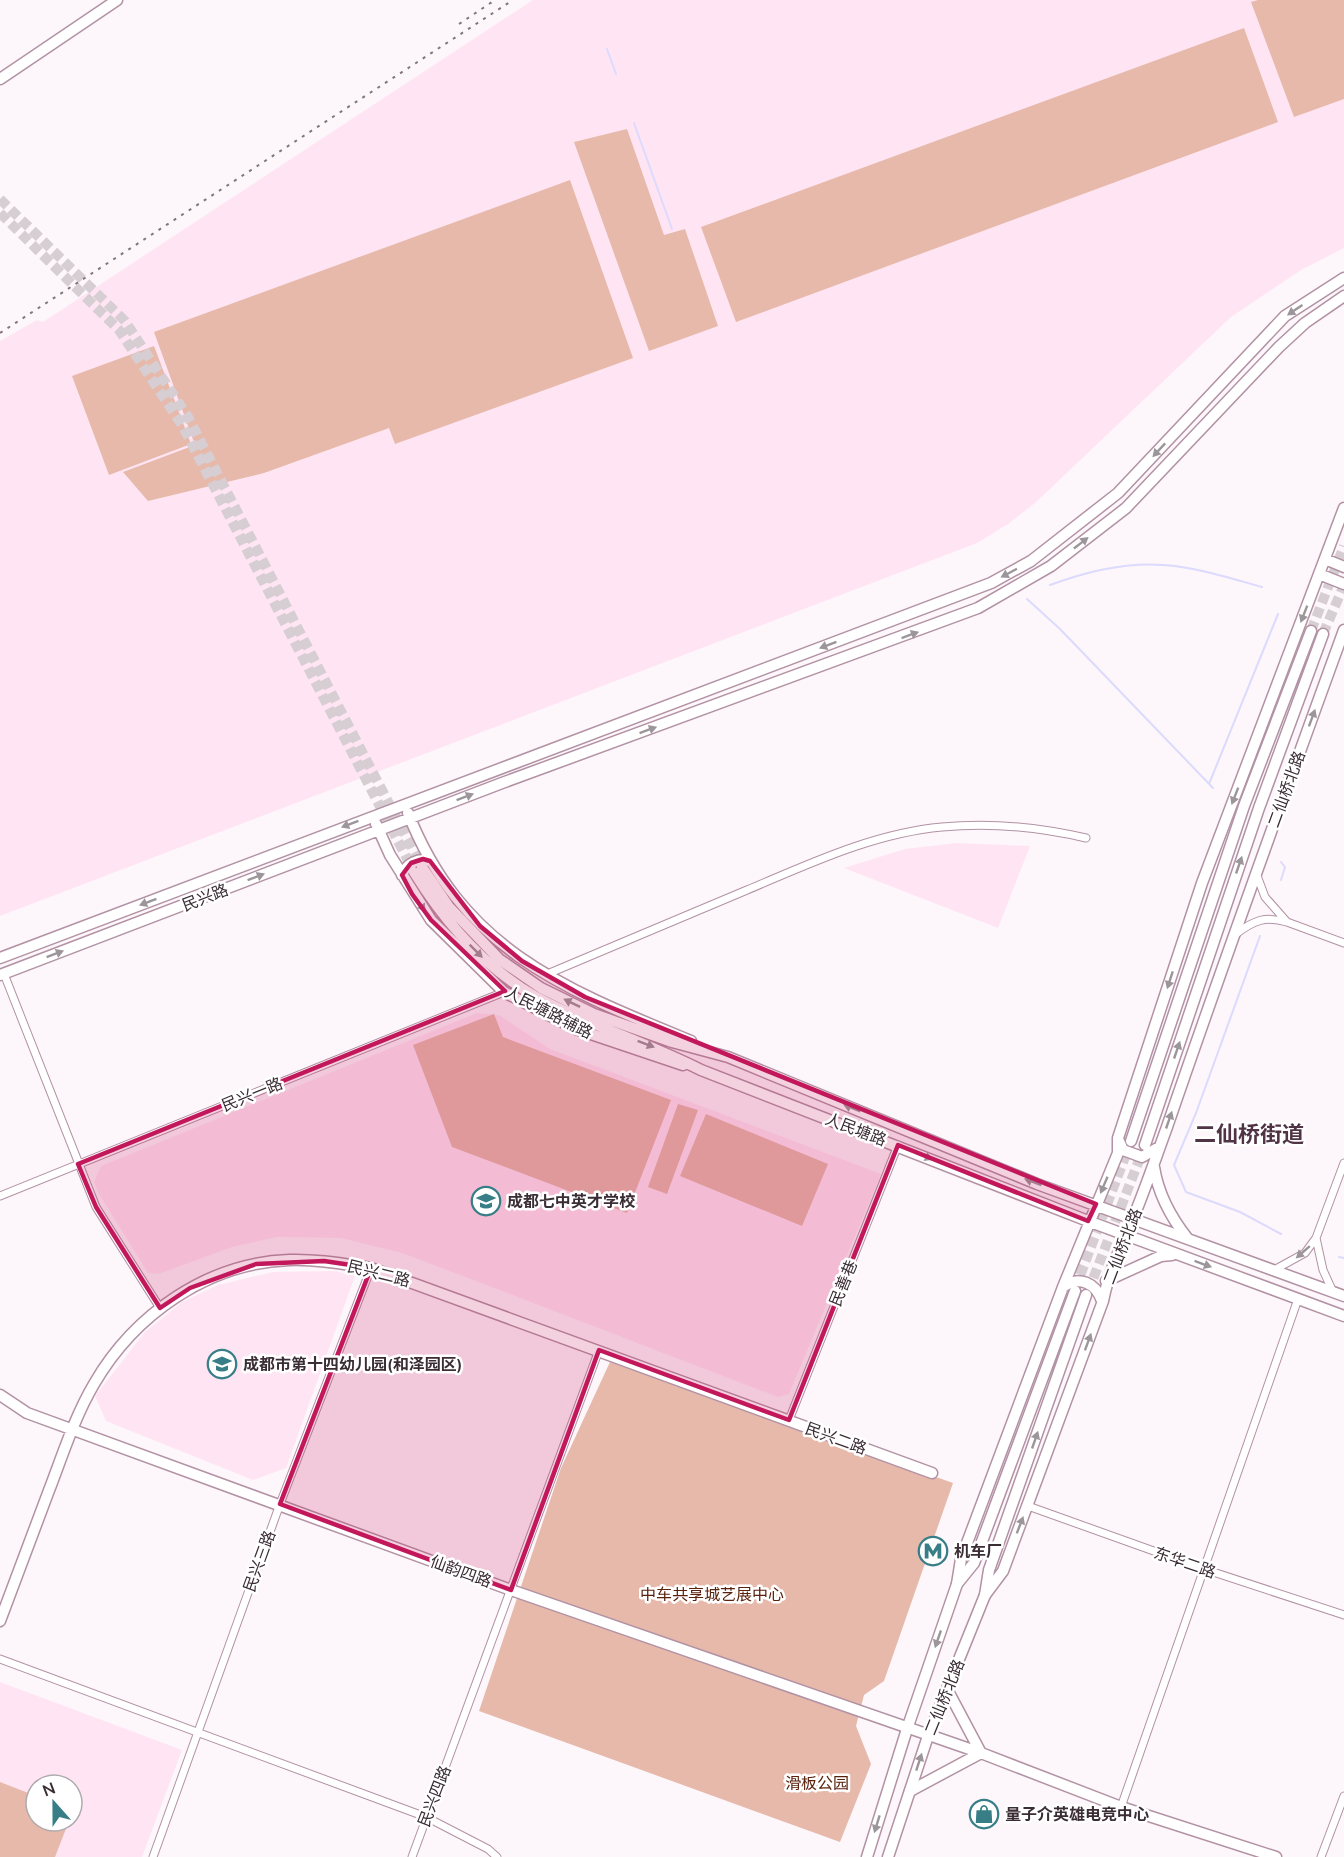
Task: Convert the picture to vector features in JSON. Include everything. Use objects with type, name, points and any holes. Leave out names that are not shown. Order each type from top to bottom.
[{"type":"main road","points":[[0,79],[117,0]]},
{"type":"main road","name":"民兴路","points":[[0,958],[991,583],[1031,561],[1118,493],[1285,316],[1344,278]]},
{"type":"main road","name":"民兴路","points":[[1,971],[931,627],[1010,592],[1051,567],[1126,508],[1305,322],[1344,296]]},
{"type":"main road","points":[[867,1854],[907,1728],[957,1584],[961,1559],[1088,1221],[1118,1153],[1118,1138],[1202,883],[1344,508]]},
{"type":"main road","points":[[1325,559],[1344,567]]},
{"type":"main road","points":[[1319,574],[1344,584]]},
{"type":"main road","name":"二仙桥北路","points":[[888,1857],[928,1736],[985,1595],[1003,1570],[1028,1506],[1102,1301],[1106,1281],[1154,1164],[1232,937],[1344,630]]},
{"type":"main road","points":[[1131,1141],[1244,806],[1311,631]]},
{"type":"main road","points":[[1145,1145],[1258,808],[1323,634]]},
{"type":"main road","name":"人民塘路辅路","points":[[405,804],[422,867],[457,899],[480,926],[522,961],[585,997],[728,1057]]},
{"type":"main road","name":"人民塘路辅路","points":[[373,816],[402,875],[431,920],[504,992],[576,1029],[658,1059],[701,1070]]},
{"type":"main road","points":[[402,875],[411,863],[423,859],[422,867]]},
{"type":"main road","name":"人民塘路","points":[[422,867],[469,930],[520,975],[594,1014],[672,1042],[728,1057],[1037,1184],[1339,1294]]},
{"type":"main road","name":"人民塘路","points":[[422,867],[427,893],[464,938],[514,982],[538,997],[585,1020],[661,1050],[701,1070],[1088,1221],[1344,1316]]},
{"type":"main road","points":[[1118,1138],[1124,1150],[1142,1157],[1150,1155],[1160,1146]]},
{"type":"main road","points":[[1154,1164],[1156,1179],[1174,1221],[1188,1240]]},
{"type":"main road","points":[[1106,1281],[1161,1256],[1179,1255]]},
{"type":"main road","name":"民兴二路","points":[[0,1621],[73,1429],[95,1382],[140,1323],[160,1308],[190,1288],[256,1264],[306,1260],[371,1268],[932,1473]]},
{"type":"main road","points":[[1063,1287],[1074,1281],[1082,1281],[1097,1290],[1102,1301]]},
{"type":"main road","points":[[957,1584],[974,1563],[1075,1291]]},
{"type":"main road","points":[[985,1595],[989,1570],[1086,1295]]},
{"type":"main road","name":"仙韵四路","points":[[0,1395],[27,1413],[511,1590],[981,1753],[1121,1808],[1276,1857]]},
{"type":"main road","points":[[910,1791],[981,1753],[947,1689]]},
{"type":"street","points":[[545,975],[774,879],[890,836],[940,827],[990,824],[1040,828],[1086,838]]},
{"type":"street","points":[[1256,873],[1265,897],[1287,922]]},
{"type":"street","points":[[1232,937],[1251,922],[1263,918],[1287,922],[1344,943]]},
{"type":"street","points":[[1,971],[96,1208],[160,1308]]},
{"type":"street","name":"民兴一路","points":[[0,1196],[504,992]]},
{"type":"street","name":"民善巷","points":[[789,1420],[898,1145]]},
{"type":"street","points":[[1274,1270],[1305,1253],[1316,1238],[1344,1163]]},
{"type":"street","points":[[1316,1238],[1323,1270],[1339,1294]]},
{"type":"street","name":"民兴三路","points":[[153,1857],[280,1504],[371,1268]]},
{"type":"street","points":[[1121,1808],[1298,1299]]},
{"type":"street","name":"民兴四路","points":[[412,1857],[598,1350]]},
{"type":"street","name":"东华二路","points":[[1028,1506],[1344,1616]]},
{"type":"street","points":[[0,1659],[426,1817],[481,1845],[497,1857]]},
{"type":"street","points":[[1321,1857],[1344,1796]]},
{"type":"highlighted area","points":[[423,859],[430,861],[480,926],[522,961],[585,997],[1096,1204],[1088,1221],[898,1145],[789,1420],[599,1350],[511,1590],[280,1504],[371,1268],[324,1261],[256,1264],[190,1288],[160,1308],[96,1207],[78,1164],[505,991],[431,920],[412,894],[402,875],[411,863]]},
{"type":"shaded area","points":[[533,0],[1344,0],[1344,248],[1301,270],[1231,317],[1035,503],[1008,524],[977,543],[0,916],[0,341],[37,320],[43,322]]},
{"type":"shaded area","points":[[956,843],[1030,846],[998,928],[844,868],[905,849]]},
{"type":"shaded area","name":"成都七中英才学校","points":[[477,1013],[499,1015],[550,1049],[881,1174],[789,1394],[778,1397],[402,1253],[341,1238],[277,1237],[232,1247],[159,1274],[148,1273],[99,1194],[94,1182],[101,1166]]},
{"type":"shaded area","name":"成都市第十四幼儿园(和泽园区)","points":[[335,1271],[355,1276],[286,1468],[253,1480],[106,1421],[95,1396],[145,1332],[182,1302],[218,1285],[273,1272]]},
{"type":"shaded area","points":[[0,1682],[182,1750],[142,1857],[0,1857]]},
{"type":"green space","points":[[1258,0],[1344,0],[1344,99],[1294,117],[1251,2]]},
{"type":"green space","points":[[1244,28],[1278,122],[736,322],[701,227]]},
{"type":"green space","points":[[627,129],[664,235],[685,229],[718,326],[649,351],[574,142]]},
{"type":"green space","points":[[570,180],[633,358],[395,444],[389,428],[264,473],[148,501],[123,472],[195,445],[154,332]]},
{"type":"green space","points":[[154,346],[191,444],[109,475],[72,376]]},
{"type":"green space","points":[[494,1014],[503,1037],[671,1100],[627,1213],[452,1147],[413,1045]]},
{"type":"green space","points":[[678,1104],[698,1110],[667,1194],[648,1187]]},
{"type":"green space","points":[[706,1114],[828,1164],[802,1226],[680,1176]]},
{"type":"green space","name":"中车共享城艺展中心","points":[[610,1362],[953,1483],[884,1681],[864,1695],[856,1726],[871,1764],[840,1842],[479,1711],[561,1468]]},
{"type":"green space","points":[[0,1782],[24,1791],[24,1833],[64,1833],[55,1857],[0,1857]]},
{"type":"waterway","points":[[607,49],[616,74]]},
{"type":"waterway","points":[[634,123],[672,229]]},
{"type":"waterway","points":[[1050,585],[1105,569],[1149,564],[1200,570],[1262,587]]},
{"type":"waterway","points":[[1027,599],[1060,629],[1213,788]]},
{"type":"waterway","points":[[1209,784],[1278,614]]},
{"type":"waterway","points":[[1281,862],[1285,867],[1281,880]]},
{"type":"waterway","points":[[1260,936],[1196,1113],[1174,1165],[1186,1192],[1240,1212],[1281,1234]]},
{"type":"waterway","points":[[1339,1257],[1344,1258]]},
{"type":"tunnel","points":[[0,199],[125,321],[188,417],[422,867]]},
{"type":"tunnel","points":[[0,213],[119,330],[182,425],[414,872]]},
{"type":"tunnel","points":[[1311,631],[1344,546]]},
{"type":"tunnel","points":[[1323,634],[1344,585]]},
{"type":"tunnel","points":[[1075,1289],[1131,1141]]},
{"type":"tunnel","points":[[1088,1292],[1143,1150]]},
{"type":"railway","points":[[459,24],[495,0]]},
{"type":"railway","points":[[0,333],[513,0]]},
{"type":"place","name":"成都七中英才学校","points":[[486,1201]]},
{"type":"place","name":"成都市第十四幼儿园(和泽园区)","points":[[222,1364]]},
{"type":"place","name":"机车厂","points":[[933,1551]]},
{"type":"place","name":"量子介英雄电竞中心","points":[[984,1814]]},
{"type":"district","name":"二仙桥街道","points":[[1249,1134]]},
{"type":"park label","name":"滑板公园","points":[[817,1783]]}]
